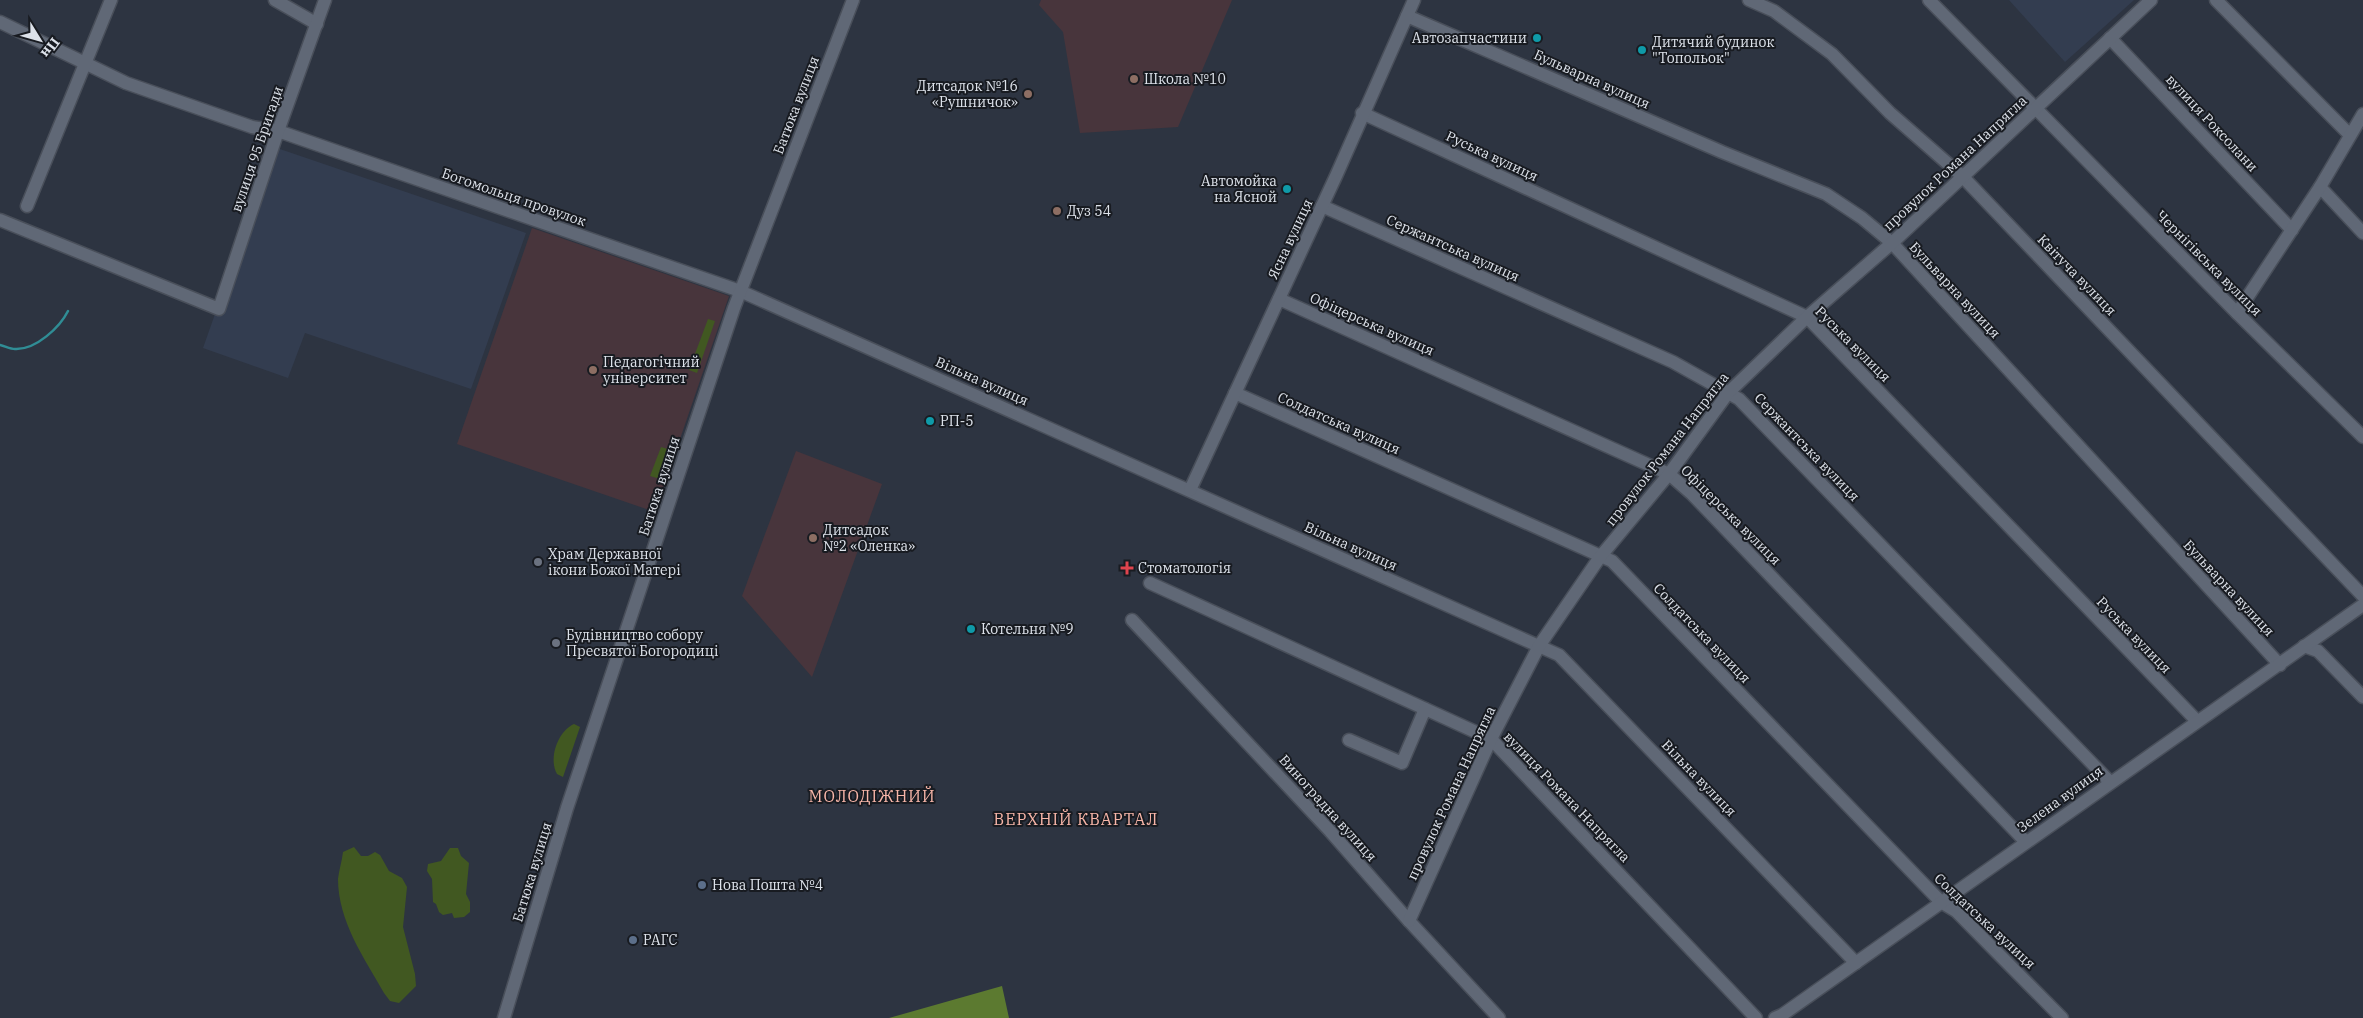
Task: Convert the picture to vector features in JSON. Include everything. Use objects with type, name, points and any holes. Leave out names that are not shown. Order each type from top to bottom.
[{"type":"street","points":[[27,206],[111,0]]},
{"type":"street","points":[[275,0],[317,24]]},
{"type":"street","name":"вулиця 95 Бригади","points":[[0,220],[219,309],[278,131],[326,0]]},
{"type":"street","name":"Батюка вулиця","points":[[505,1018],[567,808],[740,291],[853,0]]},
{"type":"street","name":"Ясна вулиця","points":[[1190,490],[1322,206],[1414,0]]},
{"type":"street","name":"Квітуча вулиця","points":[[1749,0],[1776,6],[1832,54],[1890,113],[1962,176],[2363,596]]},
{"type":"street","name":"Чернігівська вулиця","points":[[1929,0],[2237,313],[2363,437]]},
{"type":"street","name":"провулок Романа Напрягла","points":[[1409,921],[1491,739],[1539,646],[1600,557],[1669,474],[1728,392],[1807,317],[1892,243],[2151,0]]},
{"type":"street","points":[[2216,0],[2350,135]]},
{"type":"street","name":"Бульварна вулиця","points":[[1407,16],[1493,51],[1722,152],[1826,194],[1862,218],[1892,243],[2280,665]]},
{"type":"street","name":"Богомольця провулок","points":[[0,22],[126,83],[252,127],[278,131],[740,291]]},
{"type":"street","name":"вулиця Роксолани","points":[[2110,38],[2292,230]]},
{"type":"street","name":"Руська вулиця","points":[[1362,113],[1807,317],[2197,721]]},
{"type":"street","points":[[2237,313],[2320,187],[2363,114]]},
{"type":"street","points":[[2320,187],[2363,233]]},
{"type":"street","name":"Сержантська вулиця","points":[[1322,206],[1673,362],[1739,399],[2110,782]]},
{"type":"street","name":"Вільна вулиця","points":[[740,291],[1559,655],[1856,963]]},
{"type":"street","name":"Офіцерська вулиця","points":[[1279,298],[1669,474],[1692,494],[2026,842]]},
{"type":"street","name":"Солдатська вулиця","points":[[1235,393],[1612,561],[1941,902],[1956,911],[2062,1018]]},
{"type":"street","name":"вулиця Романа Напрягла","points":[[1150,582],[1491,739],[1756,1018]]},
{"type":"street","name":"Зелена вулиця","points":[[1775,1018],[1856,963],[2197,721],[2280,665],[2363,604]]},
{"type":"street","name":"Виноградна вулиця","points":[[1132,620],[1330,830],[1409,921],[1499,1018]]},
{"type":"street","points":[[2304,646],[2318,651],[2363,697]]},
{"type":"street","points":[[1349,740],[1402,763],[1425,709]]},
{"type":"shaded area","name":"Школа №10","points":[[1041,0],[1232,0],[1178,127],[1080,133],[1063,32],[1039,5]]},
{"type":"shaded area","points":[[2009,0],[2134,0],[2065,62]]},
{"type":"shaded area","points":[[274,147],[526,233],[471,389],[305,333],[288,378],[203,348]]},
{"type":"shaded area","name":"Педагогічний університет","points":[[532,228],[729,296],[655,512],[457,444]]},
{"type":"shaded area","name":"Дитсадок №2 «Оленка»","points":[[796,451],[882,484],[812,677],[742,596]]},
{"type":"green space","points":[[708,319],[715,321],[697,373],[689,370]]},
{"type":"green space","points":[[661,447],[671,450],[660,479],[650,476]]},
{"type":"green space","points":[[574,724],[580,727],[563,777],[557,774],[554,768],[554,753],[563,733]]},
{"type":"green space","points":[[354,847],[361,856],[368,856],[375,852],[380,855],[389,871],[402,878],[407,887],[403,927],[415,974],[416,986],[399,1003],[390,1001],[384,993],[361,953],[342,910],[339,895],[339,872],[343,852]]},
{"type":"green space","points":[[450,848],[458,848],[461,856],[469,863],[466,894],[470,902],[470,912],[464,917],[454,918],[452,913],[443,915],[433,902],[432,879],[427,871],[428,864],[441,861]]},
{"type":"green space","points":[[1002,986],[1009,1018],[889,1018]]},
{"type":"waterway","points":[[0,345],[11,349],[31,346],[53,330],[68,311]]},
{"type":"place","name":"Автозапчастини","points":[[1537,38]]},
{"type":"place","name":"Дитячий будинок \"Топольок\"","points":[[1642,50]]},
{"type":"place","name":"Школа №10","points":[[1134,79]]},
{"type":"place","name":"Дитсадок №16 «Рушничок»","points":[[1028,94]]},
{"type":"place","name":"Автомойка на Ясной","points":[[1287,189]]},
{"type":"place","name":"Дуз 54","points":[[1057,211]]},
{"type":"place","name":"Педагогічний університет","points":[[593,370]]},
{"type":"place","name":"РП-5","points":[[930,421]]},
{"type":"place","name":"Дитсадок №2 «Оленка»","points":[[813,538]]},
{"type":"place","name":"Храм Державної ікони Божої Матері","points":[[538,562]]},
{"type":"place","name":"Стоматологія","points":[[1127,568]]},
{"type":"place","name":"Котельня №9","points":[[971,629]]},
{"type":"place","name":"Будівництво собору Пресвятої Богородиці","points":[[556,643]]},
{"type":"place","name":"Нова Пошта №4","points":[[702,885]]},
{"type":"place","name":"РАГС","points":[[633,940]]},
{"type":"district","name":"МОЛОДІЖНИЙ","points":[[872,796]]},
{"type":"district","name":"ВЕРХНІЙ КВАРТАЛ","points":[[1076,819]]}]
